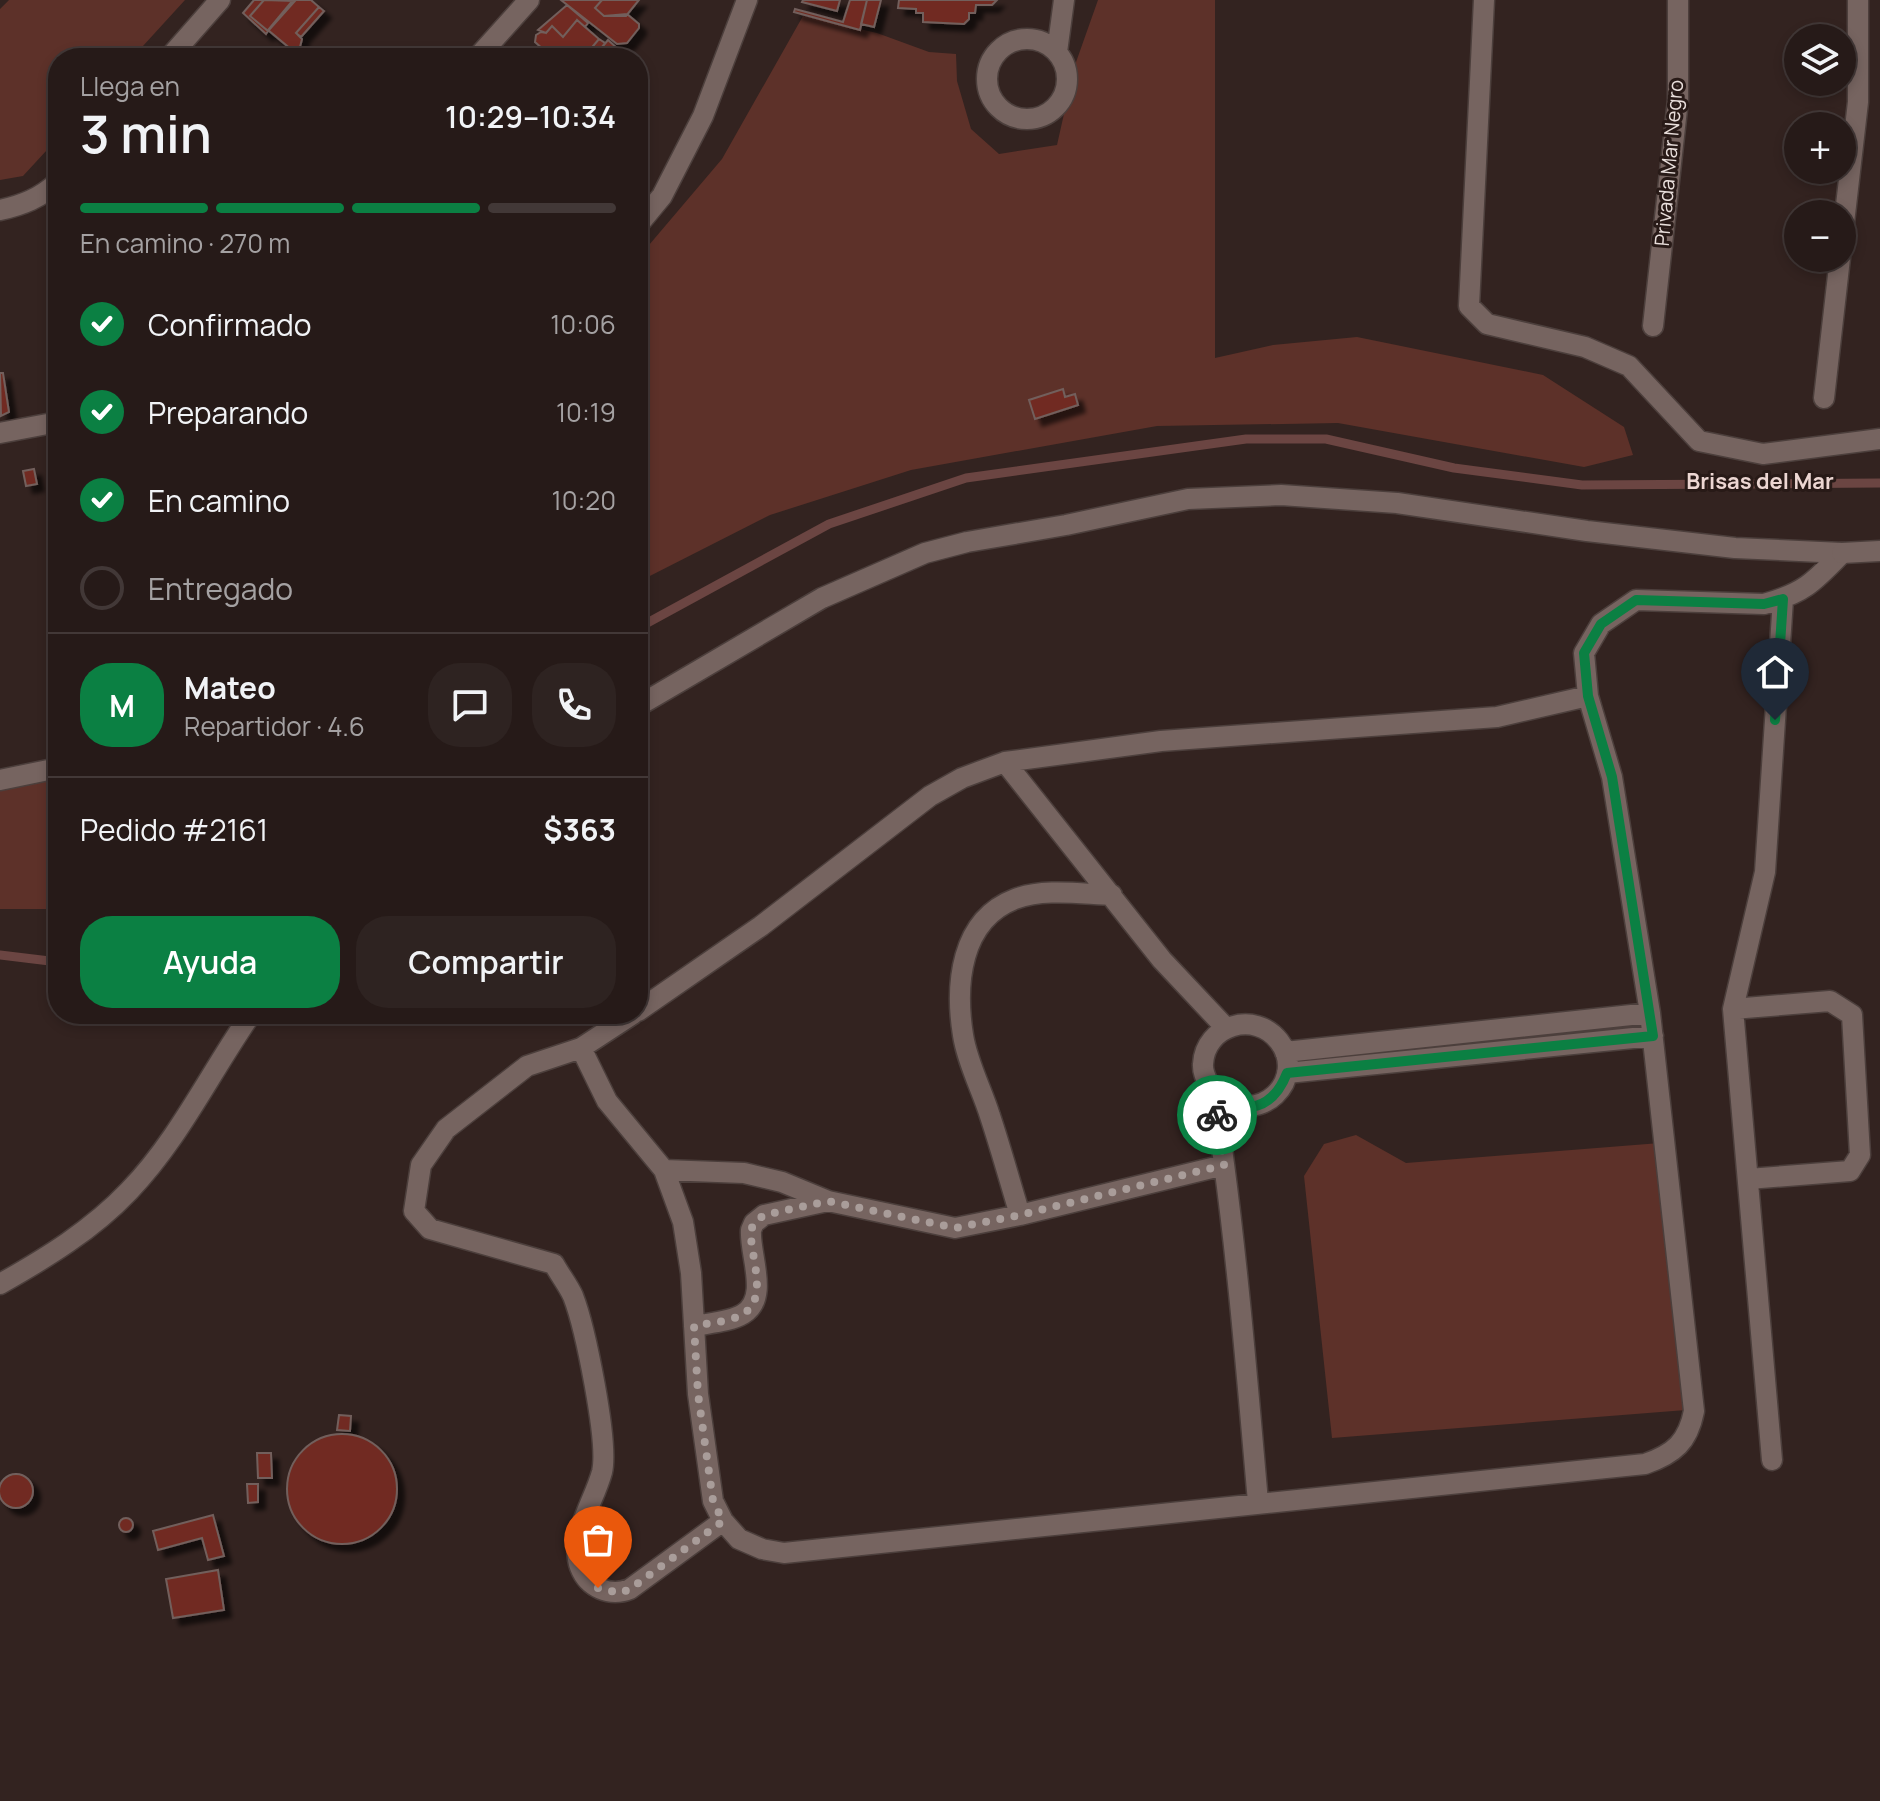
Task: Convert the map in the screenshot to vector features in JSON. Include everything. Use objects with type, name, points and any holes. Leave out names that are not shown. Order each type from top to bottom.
[{"type":"street","points":[[178,48],[220,0]]},
{"type":"street","points":[[486,48],[529,0]]},
{"type":"street","points":[[648,213],[662,196],[703,116],[747,0]]},
{"type":"street","points":[[1057,52],[1064,0]]},
{"type":"street","points":[[1484,0],[1469,306],[1487,324],[1585,347],[1629,366],[1699,441],[1763,454],[1880,439]]},
{"type":"street","name":"Privada Mar Negro","points":[[1653,326],[1678,100],[1678,0]]},
{"type":"street","points":[[1847,200],[1858,102],[1858,0]]},
{"type":"street","points":[[0,210],[25,205],[48,191]]},
{"type":"street","points":[[1824,398],[1838,272]]},
{"type":"street","points":[[0,433],[48,424]]},
{"type":"street","points":[[648,700],[822,598],[925,553],[1188,499],[1281,495],[1340,498],[1735,548],[1842,553],[1880,551]]},
{"type":"street","points":[[581,1048],[607,1101],[664,1170],[675,1194],[691,1273],[698,1394],[713,1501],[723,1521],[739,1539],[762,1549],[784,1553],[1645,1464],[1667,1457],[1682,1441],[1694,1411],[1650,1013],[1612,777],[1588,696],[1584,653],[1601,624],[1636,600],[1764,604],[1812,585],[1842,553]]},
{"type":"street","points":[[1772,1460],[1733,1009],[1765,872],[1783,599]]},
{"type":"street","points":[[648,1004],[761,926],[930,796],[962,778],[1005,762],[1161,741],[1497,717],[1588,696]]},
{"type":"street","points":[[1005,762],[1162,960],[1226,1028]]},
{"type":"street","points":[[0,780],[48,770]]},
{"type":"street","points":[[1020,1215],[963,1036],[963,961],[971,937],[990,915],[1013,900],[1038,893],[1112,895]]},
{"type":"street","points":[[1733,1009],[1830,1001],[1852,1015],[1860,1155],[1850,1171],[1748,1179]]},
{"type":"street","points":[[1285,1052],[1650,1013]]},
{"type":"street","points":[[0,1284],[43,1260],[94,1224],[129,1190],[163,1151],[245,1024]]},
{"type":"street","points":[[618,1024],[581,1048],[527,1066],[446,1129],[421,1165],[414,1211],[430,1229],[554,1264],[573,1297],[604,1451],[601,1474],[577,1549],[586,1579],[608,1592],[620,1593],[630,1589],[723,1521]]},
{"type":"street","points":[[1238,1024],[1261,1027],[1279,1041],[1285,1052],[1287,1073],[1281,1088],[1271,1099],[1257,1106],[1242,1108],[1226,1104],[1214,1094],[1206,1081],[1203,1066],[1206,1050],[1214,1037],[1226,1028],[1238,1024]]},
{"type":"street","points":[[1287,1073],[1653,1036]]},
{"type":"street","points":[[1214,1094],[1244,1340],[1258,1502]]},
{"type":"street","points":[[664,1170],[744,1173],[782,1182],[828,1201],[955,1228],[1224,1165]]},
{"type":"street","points":[[694,1326],[741,1315],[754,1301],[757,1286],[750,1239],[754,1223],[764,1215],[828,1201]]},
{"type":"shaded area","points":[[9,0],[185,0],[141,48],[48,48],[48,149],[23,176],[0,180],[0,9]]},
{"type":"shaded area","points":[[1098,0],[1215,0],[1215,358],[1273,345],[1357,337],[1543,375],[1624,427],[1633,455],[1584,467],[1338,423],[1157,426],[911,470],[770,515],[648,577],[648,246],[722,159],[803,16],[877,33],[929,52],[956,54],[957,81],[971,129],[999,154],[1057,145],[1075,65]]},
{"type":"shaded area","points":[[48,777],[48,909],[0,909],[0,787]]},
{"type":"shaded area","points":[[1356,1135],[1406,1163],[1660,1143],[1686,1410],[1332,1438],[1304,1176],[1324,1144]]},
{"type":"building","points":[[254,0],[264,0],[250,16],[268,31],[266,34],[243,13]]},
{"type":"building","points":[[264,0],[295,1],[268,31],[250,16]]},
{"type":"building","points":[[293,0],[311,0],[319,7],[296,33],[302,39],[300,47],[290,48],[268,30]]},
{"type":"building","points":[[561,0],[602,0],[595,8],[604,16],[627,14],[639,24],[639,28],[627,43],[617,44]]},
{"type":"building","points":[[602,0],[639,0],[626,16],[604,16],[595,8]]},
{"type":"building","points":[[803,0],[840,0],[837,11]]},
{"type":"building","points":[[850,0],[867,0],[860,30],[794,12],[795,9],[843,22]]},
{"type":"building","points":[[867,0],[881,0],[874,27],[861,24]]},
{"type":"building","points":[[899,0],[997,0],[992,5],[976,5],[975,13],[969,13],[969,19],[964,24],[923,22],[923,13],[916,13],[916,9],[898,8]]},
{"type":"building","points":[[567,5],[588,23],[585,27],[577,20],[563,37],[552,26],[546,33],[538,30]]},
{"type":"building","points":[[319,7],[324,11],[301,37],[296,33]]},
{"type":"building","points":[[577,20],[599,39],[591,48],[542,48],[535,42],[536,35],[546,33],[552,26],[563,37]]},
{"type":"building","points":[[599,39],[605,43],[601,48],[591,48]]},
{"type":"building","points":[[608,40],[617,48],[601,48]]},
{"type":"building","points":[[0,373],[3,373],[9,412],[1,416]]},
{"type":"building","points":[[1063,389],[1065,397],[1075,394],[1078,405],[1035,419],[1029,400]]},
{"type":"building","points":[[34,469],[37,484],[26,486],[23,471]]},
{"type":"building","points":[[339,1415],[351,1416],[350,1431],[337,1430]]},
{"type":"building","points":[[342,1434],[363,1438],[381,1450],[393,1468],[397,1489],[393,1510],[381,1528],[363,1540],[342,1544],[321,1540],[303,1528],[291,1510],[287,1489],[291,1468],[303,1450],[321,1438]]},
{"type":"building","points":[[257,1453],[271,1453],[272,1478],[258,1478]]},
{"type":"building","points":[[16,1474],[28,1479],[33,1491],[28,1503],[16,1508],[4,1503],[-1,1491],[4,1479]]},
{"type":"building","points":[[247,1484],[258,1484],[258,1502],[248,1503]]},
{"type":"building","points":[[213,1515],[224,1556],[208,1560],[202,1538],[158,1550],[153,1531]]},
{"type":"building","points":[[126,1518],[133,1525],[126,1532],[119,1525]]},
{"type":"building","points":[[218,1570],[224,1610],[173,1618],[166,1579]]},
{"type":"waterway","points":[[648,623],[829,524],[966,478],[1246,439],[1326,439],[1454,468],[1582,485],[1880,483]]},
{"type":"waterway","points":[[0,955],[48,961]]},
{"type":"way so far","points":[[598,1588],[620,1593],[630,1589],[723,1521],[713,1501],[698,1394],[694,1326],[741,1315],[754,1301],[757,1286],[751,1230],[764,1215],[828,1201],[955,1228],[1020,1215],[1224,1165],[1217,1115]]},
{"type":"district","name":"Brisas del Mar","points":[[1760,481]]},
{"type":"route","points":[[1217,1115],[1214,1094],[1226,1104],[1242,1108],[1257,1106],[1271,1099],[1281,1088],[1287,1073],[1653,1036],[1612,777],[1588,696],[1584,653],[1601,624],[1636,600],[1764,604],[1783,599],[1775,720]]}]
